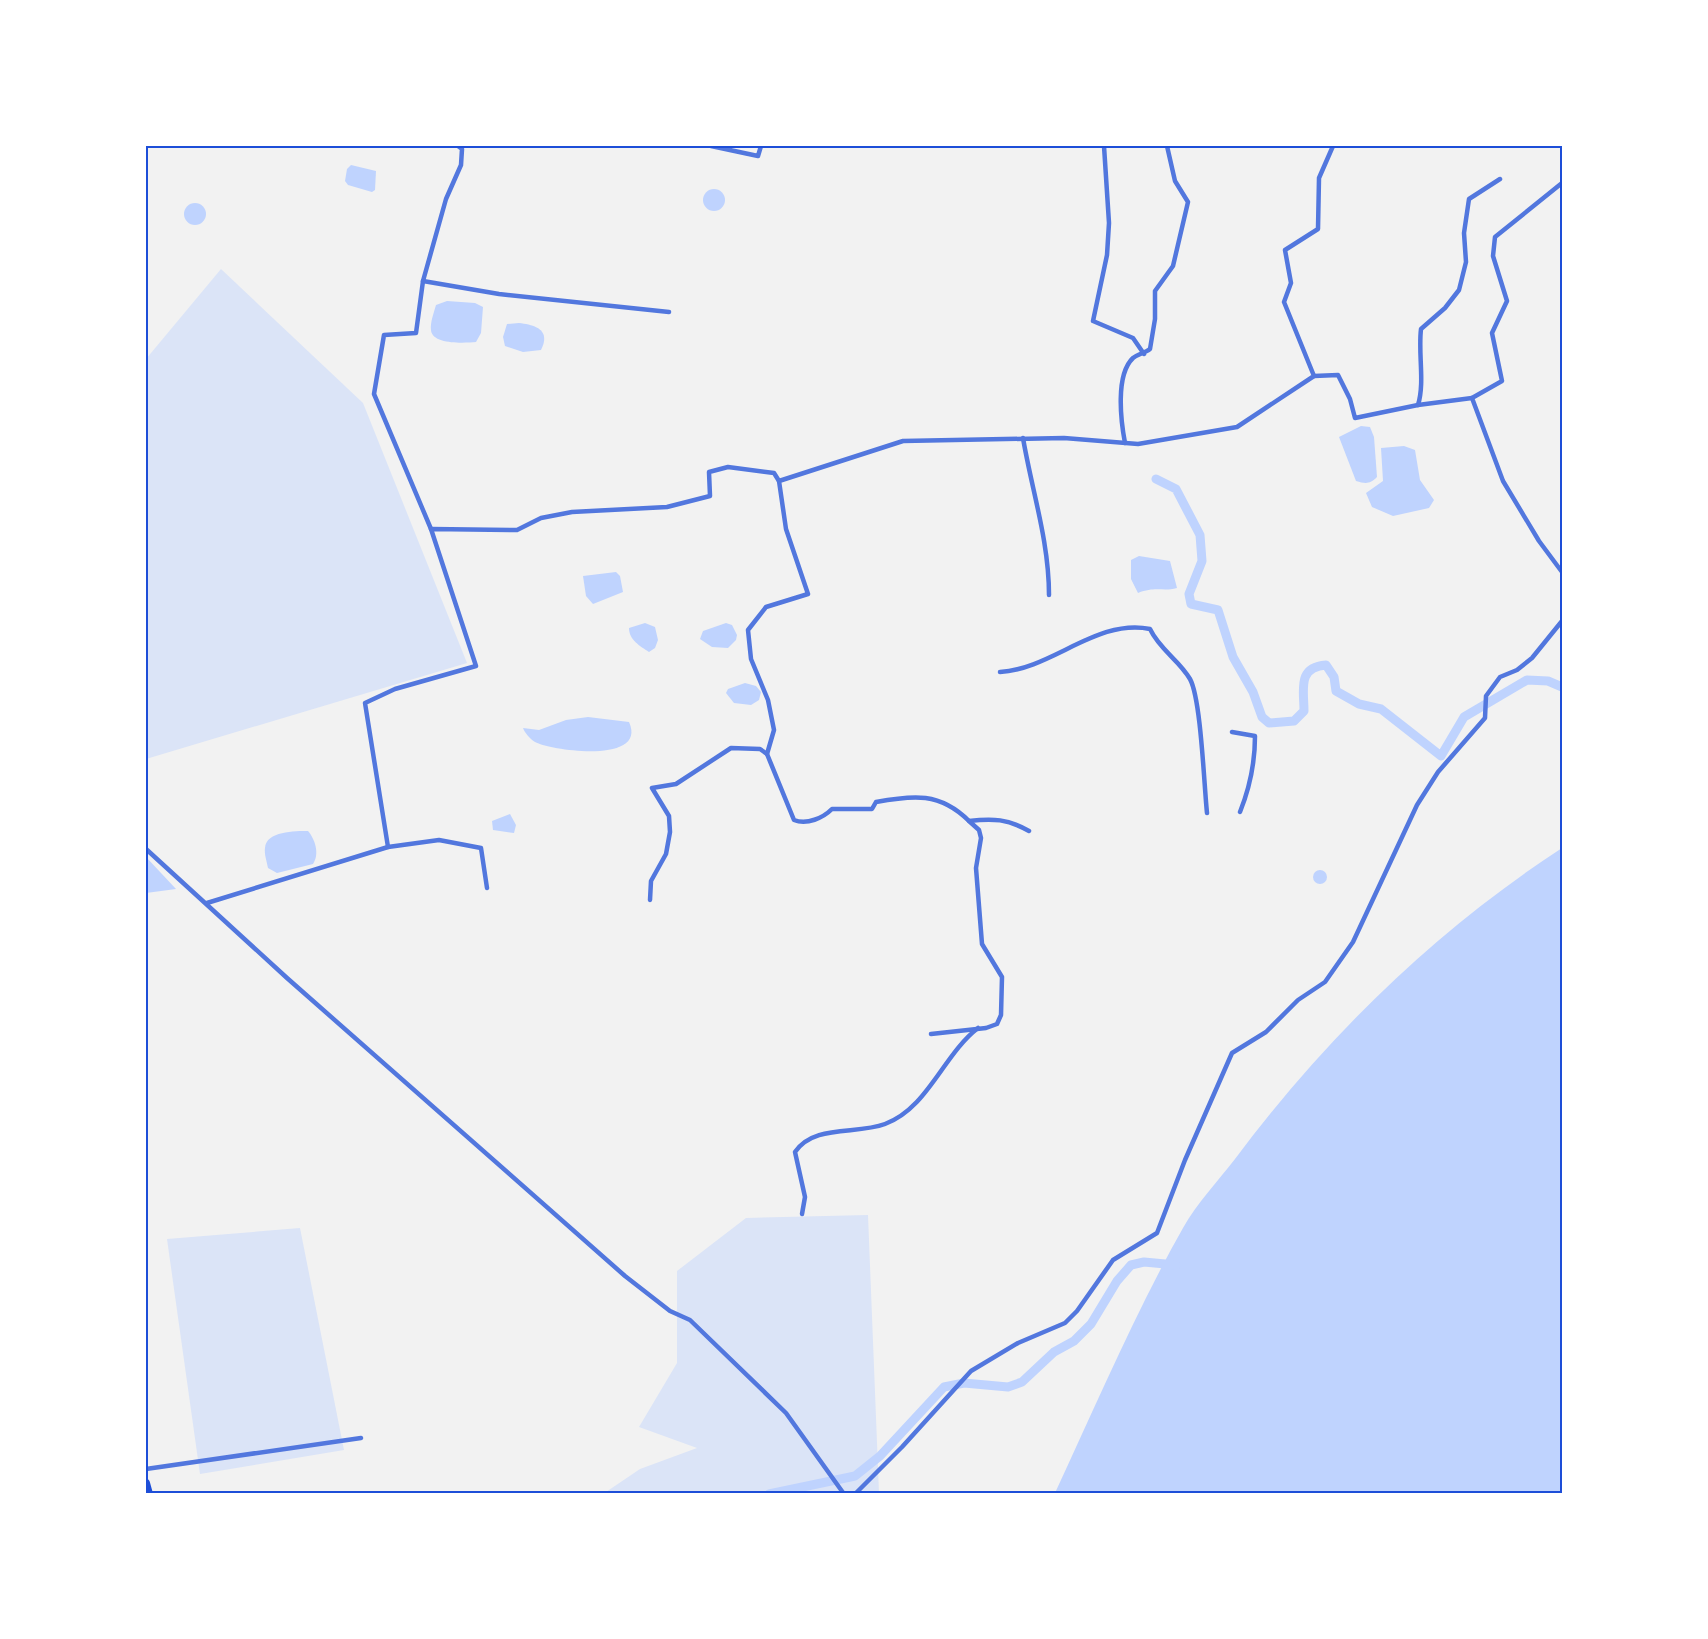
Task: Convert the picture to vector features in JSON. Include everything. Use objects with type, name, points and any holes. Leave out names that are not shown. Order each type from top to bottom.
[{"type":"highway","points":[[146,1483],[149,1494]]},
{"type":"street","points":[[388,847],[365,703],[394,689],[476,666],[431,530],[374,394],[384,335],[416,333],[423,282],[446,199],[461,165],[462,149],[458,146]]},
{"type":"street","points":[[711,146],[758,156],[761,146]]},
{"type":"street","points":[[1104,146],[1109,223],[1107,255],[1093,321],[1133,338],[1143,354]]},
{"type":"street","points":[[1125,443],[1121,422],[1122,390],[1131,361],[1135,356],[1150,349],[1155,291],[1173,266],[1188,202],[1175,181],[1167,146]]},
{"type":"street","points":[[1314,376],[1284,302],[1291,283],[1285,250],[1318,229],[1319,178],[1333,146]]},
{"type":"street","points":[[1418,405],[1422,390],[1418,350],[1421,329],[1445,308],[1459,290],[1466,262],[1464,233],[1470,199],[1500,179]]},
{"type":"street","points":[[779,481],[903,441],[1064,438],[1125,443],[1167,440],[1237,427],[1314,376],[1338,375],[1350,399],[1355,418],[1418,405],[1472,398],[1502,381],[1492,333],[1508,301],[1493,256],[1495,237],[1563,183]]},
{"type":"street","points":[[423,282],[499,294],[669,312]]},
{"type":"street","points":[[1472,398],[1503,481],[1539,541],[1563,572]]},
{"type":"street","points":[[1023,438],[1035,502],[1045,533],[1049,595]]},
{"type":"street","points":[[431,530],[517,530],[541,518],[572,512],[667,507],[710,496],[710,472],[728,466],[774,473],[779,481],[786,529],[808,594],[766,607],[748,630],[751,659],[768,700],[774,729],[767,754]]},
{"type":"street","points":[[855,1494],[902,1447],[971,1371],[1018,1343],[1065,1323],[1077,1311],[1113,1260],[1157,1233],[1185,1160],[1232,1053],[1266,1032],[1298,1000],[1325,981],[1353,942],[1417,806],[1438,772],[1485,718],[1486,696],[1500,677],[1532,658],[1563,621]]},
{"type":"street","points":[[1000,672],[1017,671],[1085,640],[1114,630],[1136,626],[1150,629],[1158,644],[1178,662],[1191,681],[1196,703],[1207,813]]},
{"type":"street","points":[[1232,732],[1255,736],[1255,758],[1248,790],[1240,812]]},
{"type":"street","points":[[650,900],[651,881],[666,854],[670,832],[669,816],[652,788],[676,784],[731,748],[760,749],[767,754],[790,811],[795,820],[799,822],[825,816],[832,809],[873,809],[876,802],[910,796],[931,798],[957,808],[979,830],[981,838],[976,868],[982,944],[1002,977],[1001,1015],[997,1024],[931,1034]]},
{"type":"street","points":[[969,821],[990,818],[1010,820],[1029,831]]},
{"type":"street","points":[[207,903],[388,847],[440,840],[481,848],[488,888]]},
{"type":"street","points":[[146,849],[287,978],[617,1269],[670,1311],[690,1320],[786,1413],[844,1494]]},
{"type":"street","points":[[802,1214],[804,1197],[795,1152],[802,1141],[820,1134],[884,1124],[901,1116],[926,1091],[957,1047],[978,1028]]},
{"type":"street","points":[[146,1469],[361,1438]]},
{"type":"shaded area","points":[[221,269],[363,403],[467,663],[146,759],[146,359]]},
{"type":"shaded area","points":[[868,1215],[879,1493],[603,1494],[640,1469],[697,1448],[639,1427],[677,1363],[677,1271],[746,1218]]},
{"type":"shaded area","points":[[300,1228],[344,1450],[200,1474],[167,1239]]},
{"type":"water","points":[[351,165],[376,171],[375,190],[372,192],[348,185],[345,181],[347,169]]},
{"type":"water","points":[[710,189],[718,189],[725,196],[725,204],[718,211],[710,211],[703,204],[703,196]]},
{"type":"water","points":[[195,203],[205,210],[206,214],[199,224],[195,225],[185,218],[184,214],[191,204]]},
{"type":"water","points":[[447,301],[475,303],[483,307],[481,333],[476,342],[443,341],[433,335],[431,324],[436,305]]},
{"type":"water","points":[[519,323],[536,327],[543,333],[544,343],[541,350],[523,352],[505,346],[503,337],[507,324]]},
{"type":"water","points":[[1361,426],[1370,427],[1374,437],[1377,477],[1368,483],[1356,481],[1339,437]]},
{"type":"water","points":[[1404,446],[1415,450],[1420,480],[1434,500],[1429,508],[1393,516],[1372,507],[1366,493],[1383,481],[1381,448]]},
{"type":"water","points":[[1139,556],[1170,561],[1177,588],[1138,593],[1131,579],[1131,560]]},
{"type":"water","points":[[616,572],[620,576],[623,592],[593,604],[586,596],[583,576]]},
{"type":"water","points":[[645,623],[655,627],[658,640],[655,648],[649,652],[636,642],[629,632],[629,628]]},
{"type":"water","points":[[726,623],[732,625],[737,635],[736,640],[728,648],[712,647],[700,639],[703,631]]},
{"type":"water","points":[[745,683],[756,686],[761,692],[759,700],[751,705],[734,703],[726,693],[728,689]]},
{"type":"water","points":[[588,717],[629,722],[631,735],[625,744],[612,749],[577,751],[535,742],[523,728],[539,730],[566,720]]},
{"type":"water","points":[[510,814],[516,825],[514,833],[493,830],[492,821]]},
{"type":"water","points":[[308,831],[316,847],[313,864],[277,873],[268,868],[265,850],[270,838],[282,833]]},
{"type":"water","points":[[1562,848],[1562,1493],[1055,1493],[1149,1293],[1183,1228],[1208,1192],[1306,1071],[1385,989],[1470,914]]},
{"type":"water","points":[[146,857],[176,889],[146,893]]},
{"type":"water","points":[[1320,870],[1325,872],[1327,877],[1325,882],[1320,884],[1315,882],[1313,877],[1315,872]]},
{"type":"waterway","points":[[1156,479],[1176,489],[1200,535],[1202,561],[1189,594],[1191,604],[1218,610],[1233,657],[1253,692],[1262,717],[1269,723],[1294,721],[1304,711],[1303,688],[1306,675],[1310,670],[1326,665],[1334,677],[1336,691],[1359,704],[1381,709],[1441,756],[1464,717],[1527,680],[1548,681],[1562,687]]},
{"type":"waterway","points":[[769,1494],[855,1476],[880,1456],[944,1387],[964,1383],[1008,1387],[1022,1382],[1054,1352],[1074,1341],[1091,1324],[1117,1281],[1131,1265],[1144,1262],[1176,1265]]}]
